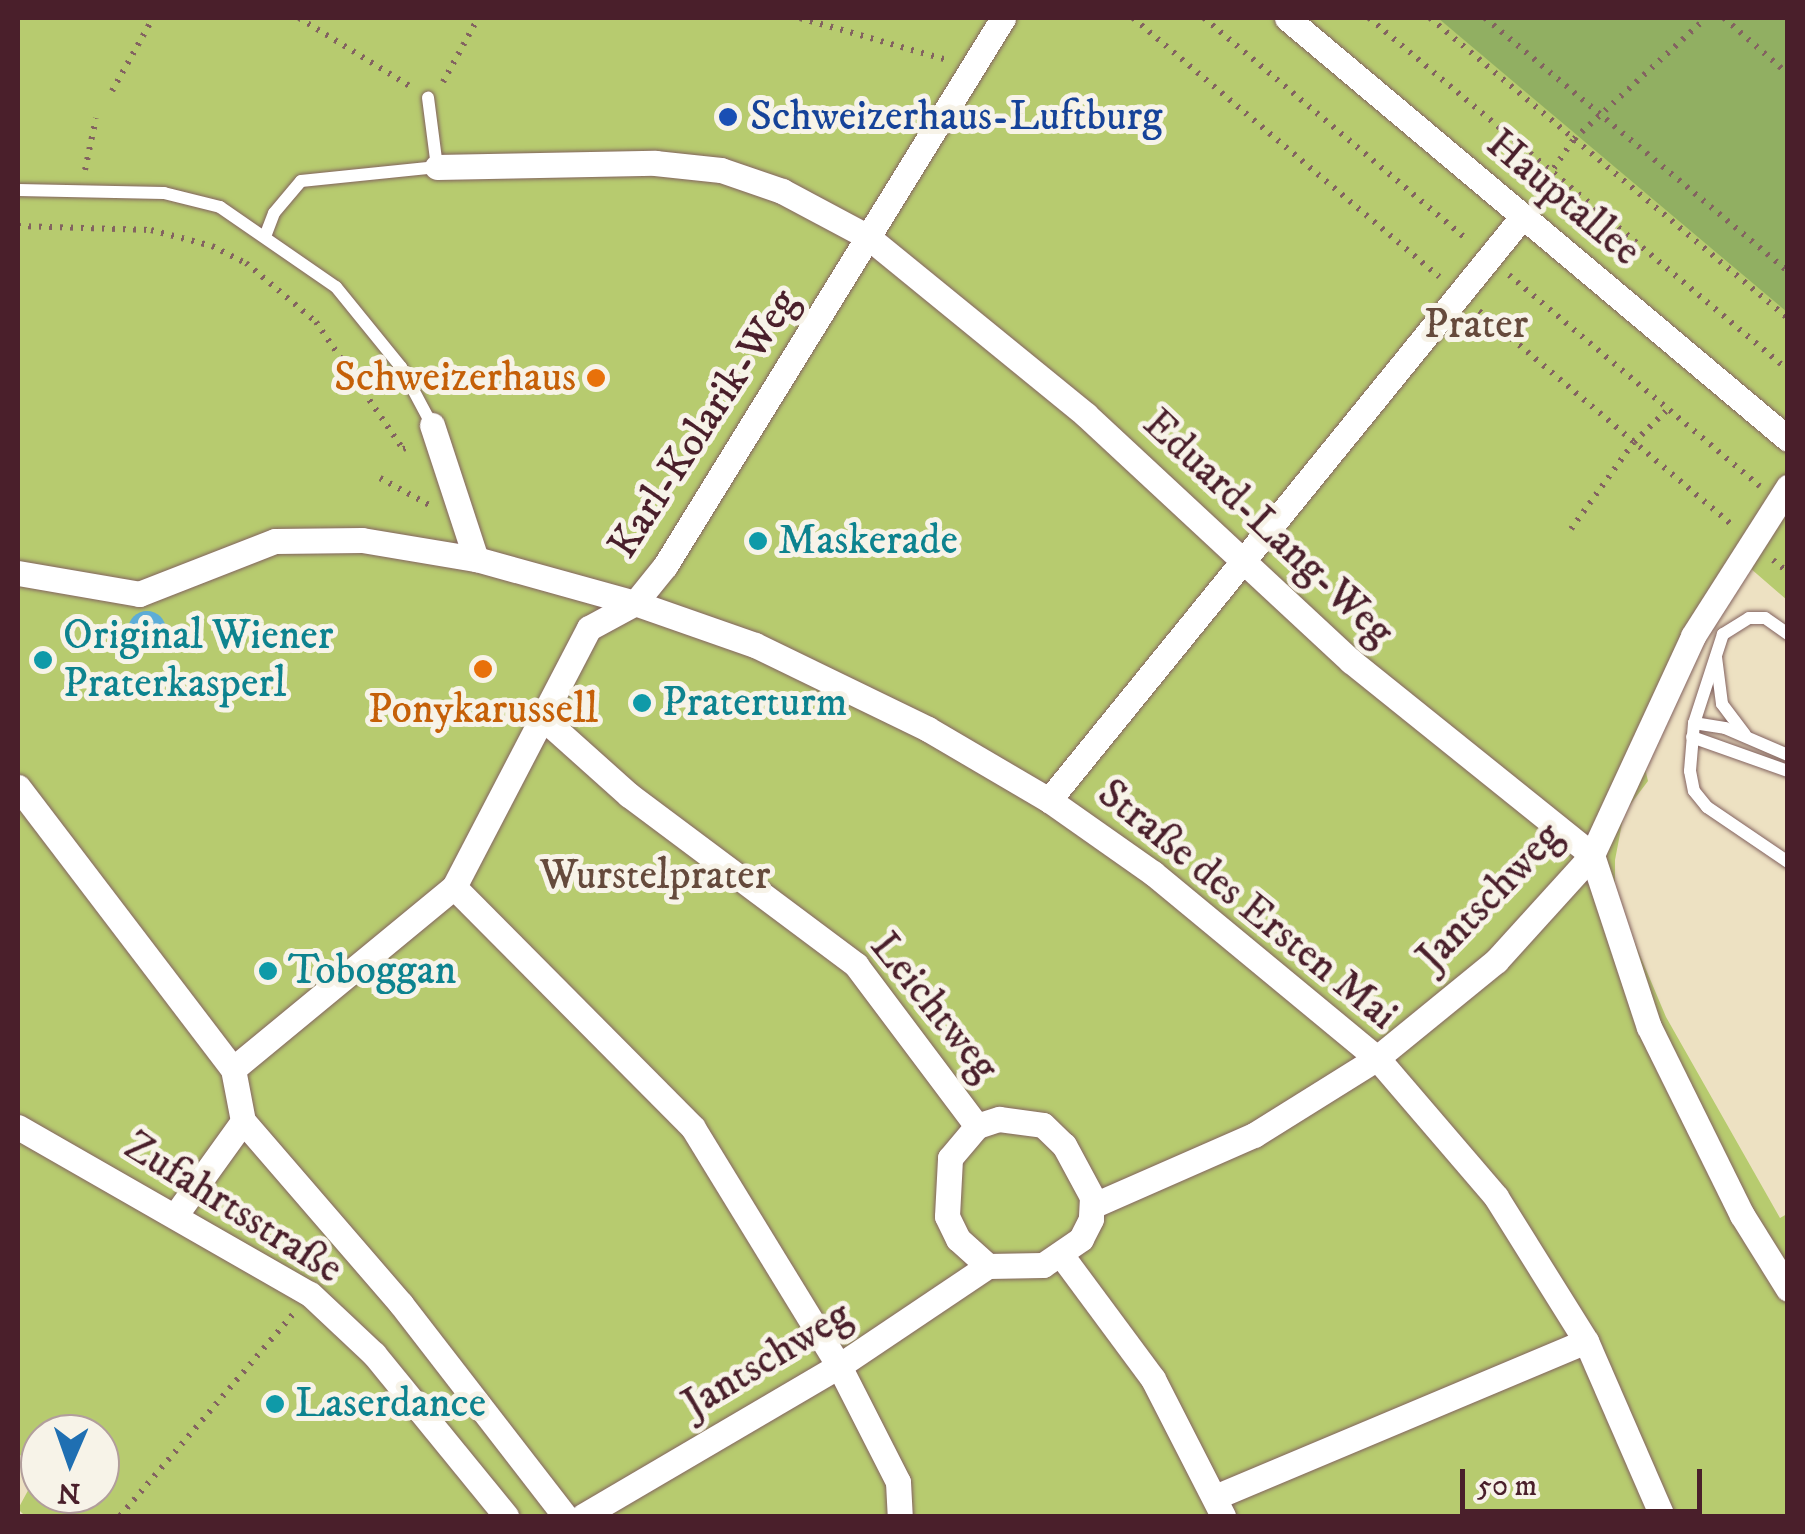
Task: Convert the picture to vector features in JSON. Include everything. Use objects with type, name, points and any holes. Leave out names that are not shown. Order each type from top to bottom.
[{"type":"street","name":"Karl-Kolarik-Weg","points":[[233,1069],[454,887],[589,628],[634,603],[686,532],[1003,18]]},
{"type":"street","name":"Hauptallee","points":[[1287,18],[1788,439]]},
{"type":"street","name":"Eduard-Lang-Weg","points":[[437,166],[655,163],[721,170],[782,190],[868,238],[1086,415],[1351,661],[1592,854]]},
{"type":"street","points":[[1049,800],[1524,216]]},
{"type":"street","points":[[18,573],[139,594],[275,541],[362,540],[476,559],[434,431]]},
{"type":"street","name":"Jantschweg","points":[[1092,1206],[1254,1135],[1378,1058],[1496,961],[1592,854],[1693,636],[1788,487]]},
{"type":"street","name":"Straße des Ersten Mai","points":[[476,559],[634,603],[755,645],[928,729],[1049,800],[1286,976],[1378,1058],[1496,1197],[1586,1341],[1662,1516]]},
{"type":"street","name":"Leichtweg","points":[[544,719],[629,795],[856,965],[977,1126]]},
{"type":"street","points":[[18,787],[233,1069],[243,1120],[401,1304],[565,1516]]},
{"type":"street","points":[[1592,854],[1649,1027],[1742,1215],[1788,1289]]},
{"type":"street","points":[[454,887],[693,1128],[840,1366],[898,1482],[900,1516]]},
{"type":"street","points":[[177,1213],[243,1120]]},
{"type":"street","points":[[1000,1120],[1043,1125],[1064,1146],[1092,1206],[1081,1239],[1062,1256],[1018,1270],[988,1266],[958,1239],[945,1201],[950,1158],[977,1126],[1000,1120]]},
{"type":"street","name":"Zufahrtsstraße","points":[[18,1127],[177,1213],[310,1294],[374,1354],[506,1516]]},
{"type":"street","points":[[1062,1256],[1153,1379],[1219,1507],[1586,1341]]},
{"type":"street","name":"Jantschweg","points":[[583,1516],[840,1366],[988,1266]]},
{"type":"lane","points":[[428,98],[437,166]]},
{"type":"lane","name":"Eduard-Lang-Weg","points":[[266,234],[274,213],[301,181],[437,166]]},
{"type":"lane","points":[[18,190],[164,193],[220,207],[266,234],[336,286],[401,367],[434,431]]},
{"type":"lane","points":[[1787,861],[1739,834],[1694,791],[1693,730],[1715,655],[1733,622],[1765,618],[1788,634]]},
{"type":"lane","points":[[1715,655],[1722,704],[1746,736]]},
{"type":"lane","points":[[1693,730],[1746,736],[1788,755]]},
{"type":"lane","points":[[1693,730],[1788,771]]},
{"type":"path","points":[[112,91],[154,18]]},
{"type":"path","points":[[299,18],[428,98],[440,89],[478,18]]},
{"type":"path","points":[[800,18],[970,66]]},
{"type":"path","points":[[1370,18],[1788,370]]},
{"type":"path","points":[[1430,18],[1788,318]]},
{"type":"path","points":[[1484,18],[1788,271]]},
{"type":"path","points":[[1524,216],[1574,138],[1706,18]]},
{"type":"path","points":[[1724,18],[1788,74]]},
{"type":"path","points":[[81,190],[96,118]]},
{"type":"path","points":[[18,226],[151,230],[212,246],[281,288],[316,322],[403,449],[434,431]]},
{"type":"path","points":[[1571,529],[1634,442],[1668,409]]},
{"type":"path","points":[[380,478],[444,513],[460,510]]},
{"type":"path","points":[[120,1516],[310,1294]]},
{"type":"green space","name":"Wurstelprater","points":[[18,18],[1787,18],[1787,600],[1750,568],[1695,653],[1644,764],[1648,781],[1624,813],[1615,860],[1615,896],[1666,1017],[1780,1218],[1787,1214],[1787,1516],[25,1516],[120,1514],[120,1414],[20,1414],[20,1455]]},
{"type":"green space","points":[[1438,18],[1787,18],[1787,312]]},
{"type":"water","points":[[147,611],[161,616],[166,630],[161,644],[147,649],[133,644],[128,630],[133,616]]},
{"type":"place","name":"Schweizerhaus-Luftburg","points":[[728,117]]},
{"type":"place","name":"Schweizerhaus","points":[[596,378]]},
{"type":"place","name":"Maskerade","points":[[758,541]]},
{"type":"place","name":"Original Wiener Praterkasperl","points":[[43,660]]},
{"type":"place","name":"Ponykarussell","points":[[483,669]]},
{"type":"place","name":"Praterturm","points":[[642,703]]},
{"type":"place","name":"Toboggan","points":[[268,971]]},
{"type":"place","name":"Laserdance","points":[[275,1404]]},
{"type":"park label","name":"Prater","points":[[1476,325]]}]
